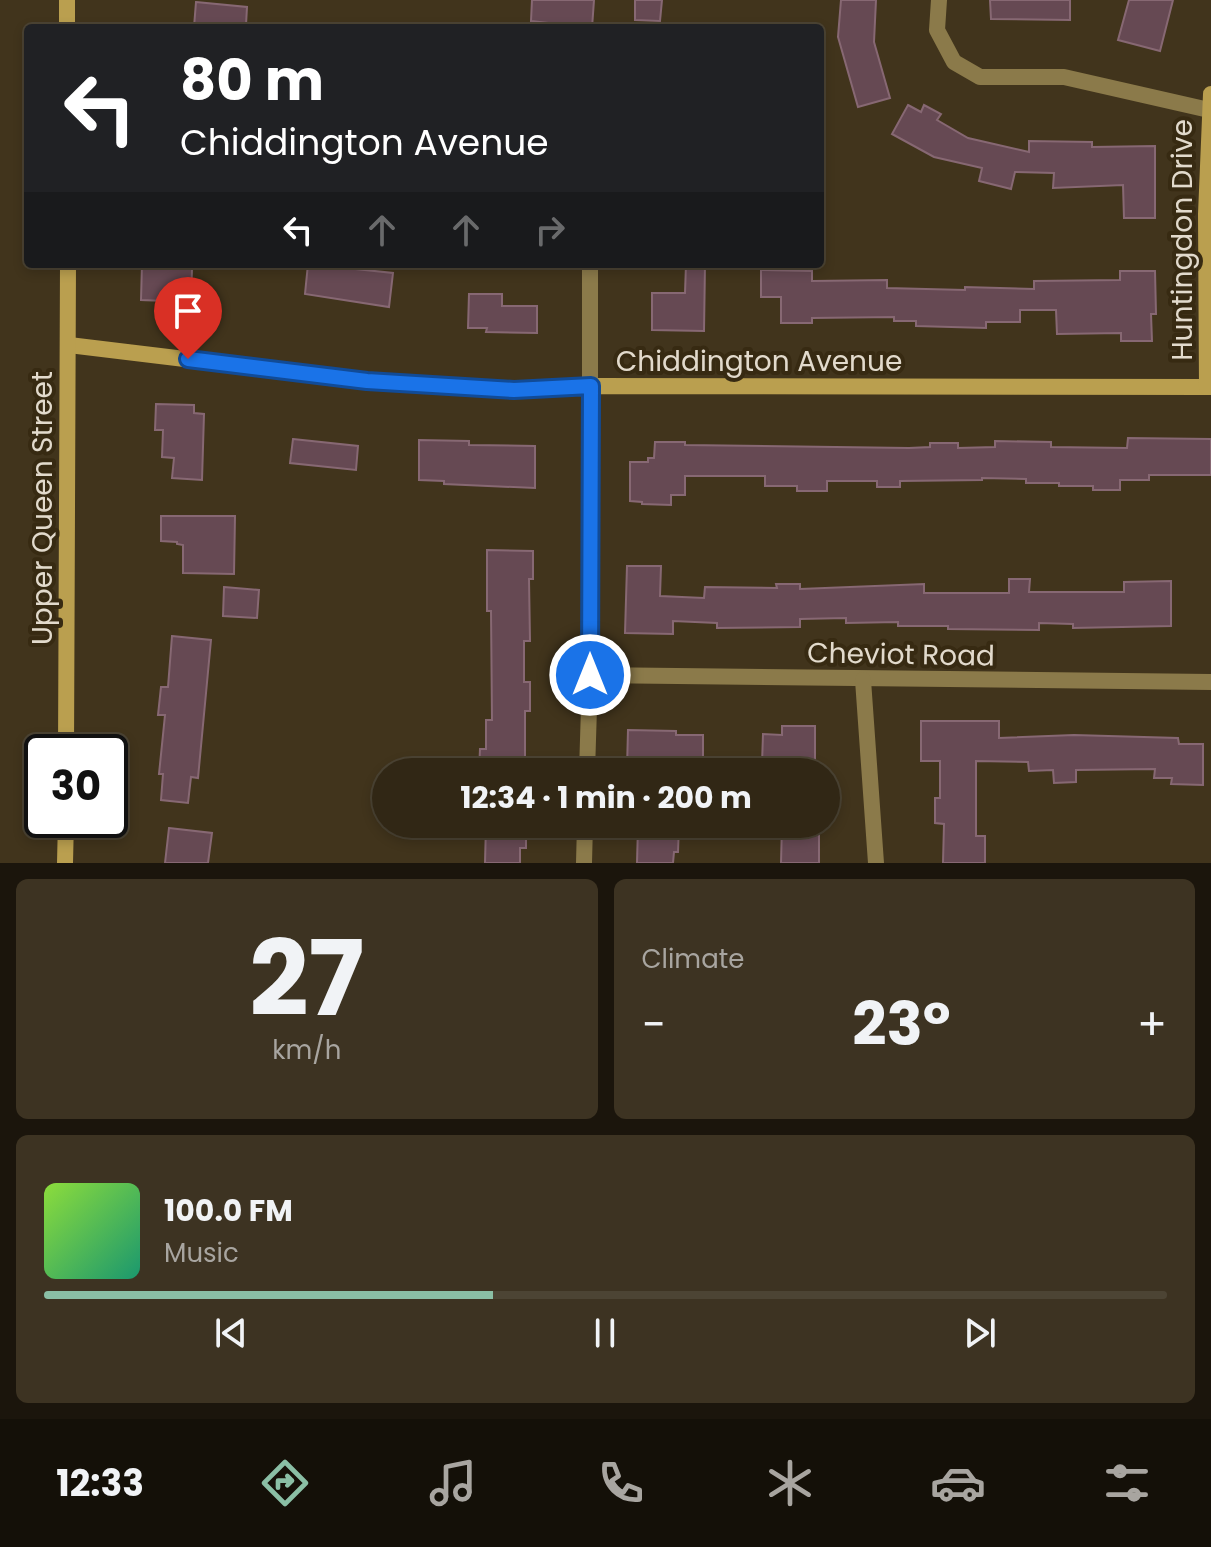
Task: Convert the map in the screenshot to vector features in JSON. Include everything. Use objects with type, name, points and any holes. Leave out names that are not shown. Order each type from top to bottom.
[{"type":"street","points":[[67,0],[67,24]]},
{"type":"street","points":[[939,0],[937,30],[954,62],[980,77],[1064,77],[1210,102]]},
{"type":"street","name":"Huntingdon Drive","points":[[1209,387],[1206,214],[1210,102]]},
{"type":"street","name":"Upper Queen Street","points":[[66,734],[68,268]]},
{"type":"street","points":[[587,758],[590,268]]},
{"type":"street","name":"Chiddington Avenue","points":[[69,345],[367,381],[514,390],[591,386],[1209,387]]},
{"type":"street","name":"Cheviot Road","points":[[590,675],[1211,682]]},
{"type":"street","points":[[863,680],[876,863]]},
{"type":"street","points":[[65,863],[66,838]]},
{"type":"street","points":[[584,863],[585,838]]},
{"type":"building","points":[[532,0],[594,0],[592,24],[531,21]]},
{"type":"building","points":[[635,0],[662,0],[660,21],[635,20]]},
{"type":"building","points":[[841,0],[876,0],[874,42],[890,98],[858,107],[838,37]]},
{"type":"building","points":[[990,0],[1070,0],[1070,20],[991,19]]},
{"type":"building","points":[[1129,0],[1173,0],[1160,51],[1118,40]]},
{"type":"building","points":[[196,2],[247,7],[246,24],[194,24]]},
{"type":"building","points":[[908,105],[921,112],[924,105],[941,114],[937,120],[968,138],[1029,152],[1029,141],[1092,142],[1092,147],[1155,146],[1155,218],[1124,218],[1123,185],[1053,188],[1054,173],[1015,172],[1011,189],[979,181],[982,168],[934,157],[892,134]]},
{"type":"building","points":[[142,268],[192,269],[191,302],[141,300]]},
{"type":"building","points":[[308,268],[393,273],[389,307],[305,294]]},
{"type":"building","points":[[686,268],[705,268],[704,331],[652,330],[652,293],[685,293]]},
{"type":"building","points":[[761,270],[812,271],[812,281],[887,280],[887,288],[965,290],[965,287],[1034,289],[1034,281],[1120,280],[1120,271],[1155,271],[1156,314],[1151,314],[1152,341],[1121,341],[1121,333],[1057,334],[1056,310],[1020,310],[1020,322],[986,322],[986,328],[916,326],[916,321],[894,321],[894,317],[812,318],[812,323],[781,323],[781,297],[761,297]]},
{"type":"building","points":[[469,294],[502,294],[502,306],[537,306],[537,333],[486,332],[487,328],[468,328]]},
{"type":"building","points":[[156,404],[194,405],[194,413],[204,414],[202,480],[172,478],[174,458],[162,457],[163,430],[155,430]]},
{"type":"building","points":[[1128,438],[1211,439],[1211,475],[1149,475],[1149,480],[1120,480],[1120,490],[1093,490],[1093,486],[1059,486],[1059,483],[1026,483],[1026,479],[982,478],[900,481],[900,487],[877,487],[877,481],[827,481],[827,491],[797,491],[797,486],[765,486],[765,476],[685,476],[685,495],[671,495],[671,505],[630,501],[630,462],[648,462],[648,458],[654,458],[655,442],[909,448],[930,447],[930,443],[958,443],[958,448],[995,447],[995,441],[1051,442],[1051,447],[1127,448]]},
{"type":"building","points":[[293,439],[358,446],[356,470],[290,463]]},
{"type":"building","points":[[419,440],[469,441],[469,445],[535,446],[535,488],[419,480]]},
{"type":"building","points":[[161,516],[235,516],[234,574],[183,573],[183,545],[161,541]]},
{"type":"building","points":[[487,550],[533,551],[533,579],[529,579],[530,641],[524,641],[524,682],[530,682],[530,711],[525,711],[525,758],[480,758],[480,749],[486,749],[486,720],[492,720],[491,611],[487,611]]},
{"type":"building","points":[[627,566],[661,566],[660,596],[704,598],[705,587],[777,588],[776,584],[800,584],[800,589],[924,584],[924,593],[1009,593],[1009,579],[1030,579],[1029,592],[1124,592],[1124,582],[1171,581],[1171,626],[1073,628],[1073,624],[1039,623],[1039,630],[948,629],[948,626],[898,626],[898,622],[846,623],[846,618],[800,619],[800,627],[717,628],[717,623],[673,621],[673,634],[625,633]]},
{"type":"building","points":[[224,587],[259,590],[257,618],[223,616]]},
{"type":"building","points":[[172,636],[211,640],[198,778],[191,777],[188,803],[161,800],[163,774],[159,774],[165,715],[158,715],[161,687],[168,687]]},
{"type":"building","points":[[921,721],[999,721],[999,738],[1074,735],[1178,738],[1179,744],[1203,744],[1203,785],[1171,784],[1172,778],[1154,778],[1155,769],[1076,770],[1076,782],[1054,783],[1053,770],[1029,771],[1028,762],[976,761],[976,836],[985,836],[985,863],[943,863],[944,824],[935,823],[935,798],[940,798],[940,761],[921,761]]},
{"type":"building","points":[[782,726],[815,726],[815,758],[762,758],[763,734],[782,735]]},
{"type":"building","points":[[628,730],[703,735],[703,758],[627,758]]},
{"type":"building","points":[[169,828],[212,833],[208,863],[165,863]]},
{"type":"building","points":[[486,838],[526,838],[526,848],[520,848],[520,863],[485,863]]},
{"type":"building","points":[[638,838],[679,838],[678,852],[674,852],[673,863],[637,863]]},
{"type":"building","points":[[782,838],[819,838],[819,863],[781,863]]},
{"type":"route","points":[[188,359],[367,381],[514,390],[591,386],[590,675]]}]
